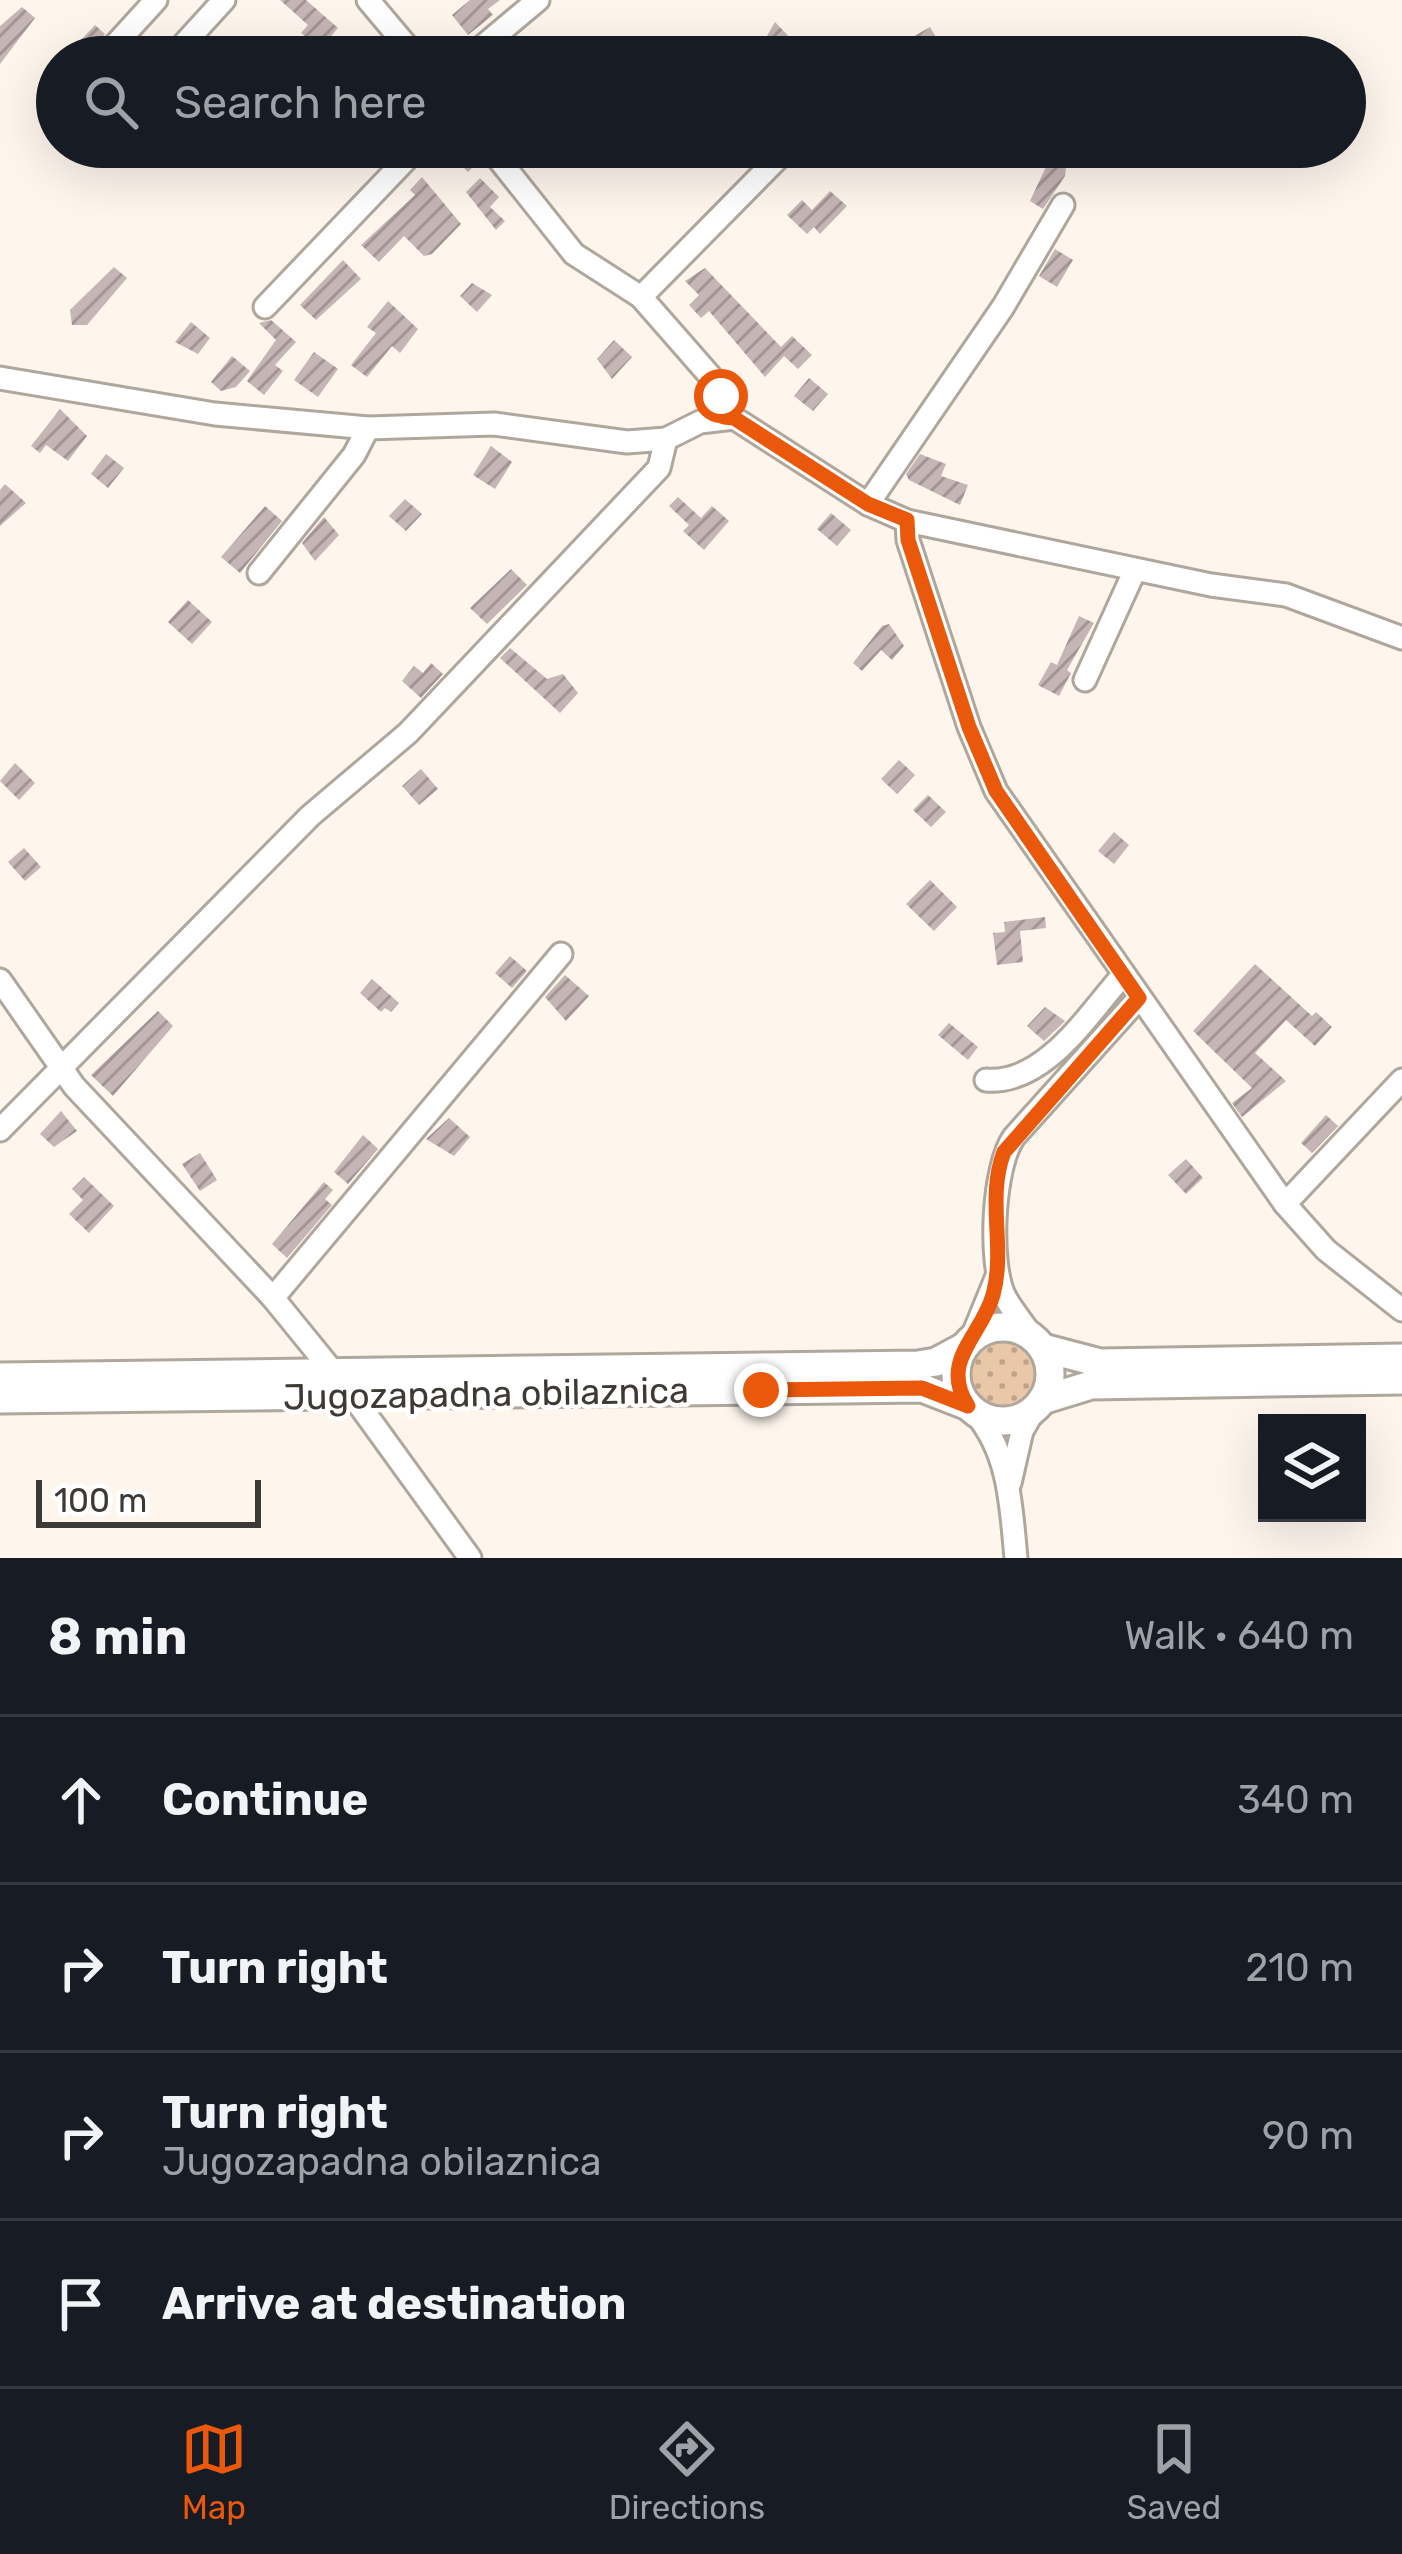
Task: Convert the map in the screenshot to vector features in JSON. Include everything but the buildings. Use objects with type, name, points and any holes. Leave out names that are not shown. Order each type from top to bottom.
[{"type":"main road","points":[[1402,1358],[1100,1363],[1003,1326],[968,1342],[956,1377],[972,1410],[1005,1422],[1091,1385],[1402,1380]]},
{"type":"main road","name":"Jugozapadna obilaznica","points":[[0,1399],[918,1365],[968,1342]]},
{"type":"main road","points":[[1038,1342],[1051,1375],[1038,1406]]},
{"type":"main road","name":"Jugozapadna obilaznica","points":[[0,1377],[922,1388],[972,1410]]},
{"type":"street","points":[[123,36],[156,0]]},
{"type":"street","points":[[191,36],[224,0]]},
{"type":"street","points":[[495,36],[538,0]]},
{"type":"street","points":[[378,3],[401,36]]},
{"type":"street","points":[[265,307],[398,168]]},
{"type":"street","points":[[506,168],[574,254],[641,297],[714,380],[724,417]]},
{"type":"street","points":[[641,297],[768,168]]},
{"type":"street","points":[[868,504],[1003,308],[1063,205]]},
{"type":"street","points":[[0,378],[215,414],[368,428],[494,424],[626,442],[667,439],[724,417],[734,418],[868,504],[907,520],[1135,569],[1286,595],[1402,638]]},
{"type":"street","points":[[259,574],[354,455],[368,428]]},
{"type":"street","points":[[0,1130],[310,816],[422,719],[659,468],[667,439]]},
{"type":"street","points":[[907,520],[908,540],[983,764],[1139,998],[1285,1204],[1326,1250],[1402,1310]]},
{"type":"street","points":[[1084,680],[1135,569]]},
{"type":"street","points":[[274,1298],[561,954]]},
{"type":"street","points":[[986,1080],[1003,1081],[1039,1065],[1124,975]]},
{"type":"street","points":[[0,980],[59,1066],[274,1298],[470,1558]]},
{"type":"street","points":[[1038,1342],[1006,1298],[999,1269],[997,1179],[1004,1152],[1139,998]]},
{"type":"street","points":[[1285,1204],[1402,1080]]},
{"type":"street","points":[[968,1342],[988,1309],[999,1269]]},
{"type":"street","points":[[1009,1487],[1022,1431],[1038,1406]]},
{"type":"street","points":[[972,1410],[992,1438],[1009,1487],[1016,1558]]},
{"type":"shaded area","points":[[1004,1342],[1028,1351],[1037,1375],[1028,1399],[1004,1408],[980,1399],[971,1375],[980,1351]]},
{"type":"route","points":[[721,396],[724,417],[734,418],[868,504],[907,520],[908,540],[969,727],[996,791],[1139,998],[1004,1152],[997,1179],[999,1269],[994,1292],[957,1361],[959,1393],[968,1406],[953,1396],[922,1388],[761,1390]]}]
